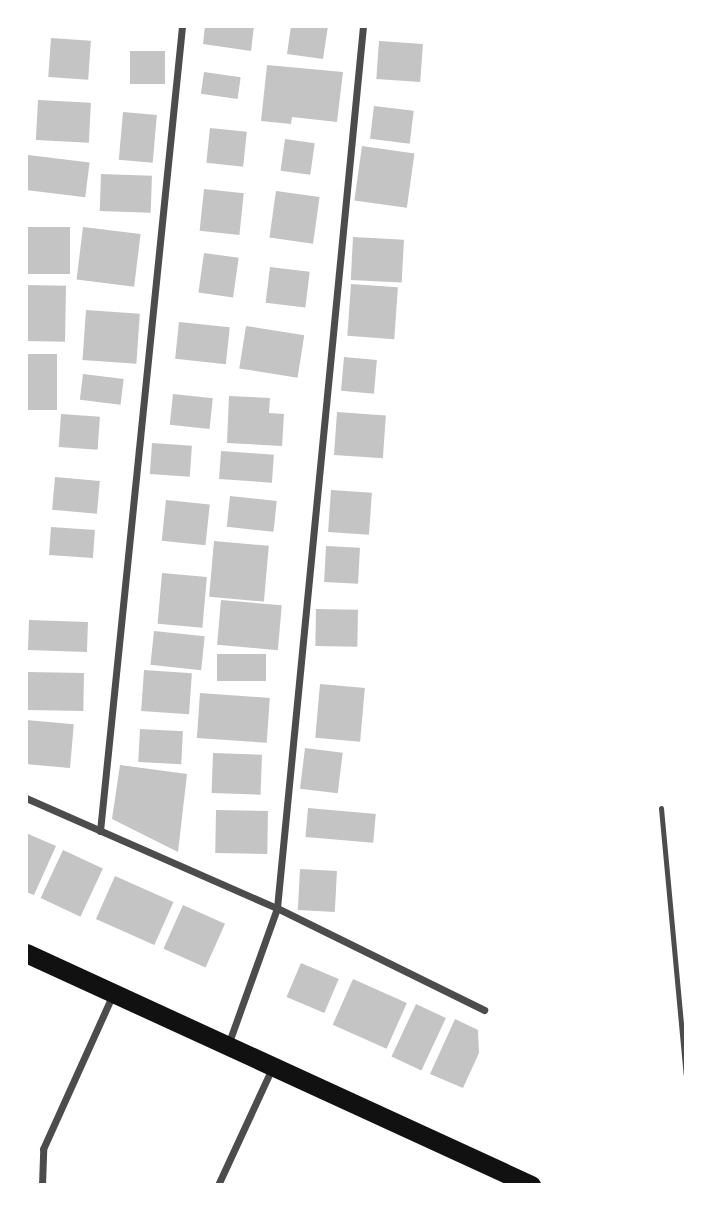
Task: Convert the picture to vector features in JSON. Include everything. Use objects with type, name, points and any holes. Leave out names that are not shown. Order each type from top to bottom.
[{"type":"highway","points":[[26,953],[531,1185]]},
{"type":"street","points":[[100,831],[182,26]]},
{"type":"street","points":[[228,1045],[277,908],[363,26]]},
{"type":"street","points":[[26,798],[277,908],[484,1010]]},
{"type":"street","points":[[42,1185],[43,1149],[114,993]]},
{"type":"street","points":[[218,1185],[273,1066]]},
{"type":"lane","points":[[660,808],[686,1075]]},
{"type":"building","points":[[205,26],[254,26],[251,51],[203,44]]},
{"type":"building","points":[[291,26],[328,26],[323,59],[287,54]]},
{"type":"building","points":[[51,38],[91,41],[88,80],[48,77]]},
{"type":"building","points":[[379,41],[423,44],[420,82],[376,79]]},
{"type":"building","points":[[130,51],[165,51],[165,84],[130,84]]},
{"type":"building","points":[[267,65],[343,72],[337,122],[292,117],[291,124],[261,121]]},
{"type":"building","points":[[204,72],[241,77],[238,99],[201,94]]},
{"type":"building","points":[[38,100],[91,103],[89,143],[36,140]]},
{"type":"building","points":[[374,106],[414,111],[410,144],[370,139]]},
{"type":"building","points":[[123,112],[157,115],[153,163],[119,160]]},
{"type":"building","points":[[210,128],[247,132],[243,167],[206,163]]},
{"type":"building","points":[[285,139],[315,143],[310,175],[281,171]]},
{"type":"building","points":[[362,146],[414,153],[407,208],[354,200]]},
{"type":"building","points":[[28,155],[90,163],[85,197],[26,190]]},
{"type":"building","points":[[101,174],[152,176],[151,213],[100,211]]},
{"type":"building","points":[[204,189],[244,193],[239,235],[200,231]]},
{"type":"building","points":[[276,191],[320,197],[313,244],[269,238]]},
{"type":"building","points":[[26,227],[70,227],[70,274],[26,274]]},
{"type":"building","points":[[83,227],[141,234],[134,287],[77,280]]},
{"type":"building","points":[[353,237],[404,240],[402,283],[351,280]]},
{"type":"building","points":[[204,253],[239,258],[233,297],[198,293]]},
{"type":"building","points":[[270,267],[310,272],[305,308],[266,303]]},
{"type":"building","points":[[351,284],[398,287],[394,339],[347,336]]},
{"type":"building","points":[[26,285],[66,286],[65,342],[26,341]]},
{"type":"building","points":[[86,310],[140,314],[136,364],[83,360]]},
{"type":"building","points":[[179,322],[230,327],[226,364],[175,359]]},
{"type":"building","points":[[246,326],[304,335],[298,378],[239,368]]},
{"type":"building","points":[[26,354],[57,354],[57,410],[26,410]]},
{"type":"building","points":[[344,357],[377,360],[374,394],[341,391]]},
{"type":"building","points":[[83,374],[124,379],[121,405],[80,400]]},
{"type":"building","points":[[173,394],[213,398],[210,429],[170,425]]},
{"type":"building","points":[[229,396],[270,398],[269,413],[284,414],[282,446],[227,443]]},
{"type":"building","points":[[337,412],[386,415],[383,458],[334,455]]},
{"type":"building","points":[[61,414],[100,417],[98,450],[59,447]]},
{"type":"building","points":[[152,443],[192,446],[190,477],[150,474]]},
{"type":"building","points":[[221,451],[274,455],[272,483],[219,479]]},
{"type":"building","points":[[55,477],[100,481],[97,514],[52,510]]},
{"type":"building","points":[[331,490],[372,493],[369,535],[328,532]]},
{"type":"building","points":[[230,496],[277,501],[274,532],[227,527]]},
{"type":"building","points":[[166,500],[210,505],[205,545],[162,541]]},
{"type":"building","points":[[51,527],[95,530],[93,558],[49,555]]},
{"type":"building","points":[[214,541],[269,546],[264,602],[209,597]]},
{"type":"building","points":[[326,546],[360,548],[358,584],[324,582]]},
{"type":"building","points":[[162,573],[207,577],[202,628],[158,624]]},
{"type":"building","points":[[221,600],[282,605],[278,650],[217,645]]},
{"type":"building","points":[[316,609],[358,610],[357,647],[315,646]]},
{"type":"building","points":[[29,620],[88,622],[87,652],[28,650]]},
{"type":"building","points":[[154,631],[205,636],[201,670],[150,665]]},
{"type":"building","points":[[217,654],[266,654],[266,681],[217,681]]},
{"type":"building","points":[[144,670],[192,673],[189,714],[141,711]]},
{"type":"building","points":[[27,672],[84,673],[83,711],[26,710]]},
{"type":"building","points":[[320,684],[365,688],[360,742],[315,738]]},
{"type":"building","points":[[200,693],[270,698],[267,743],[197,738]]},
{"type":"building","points":[[26,720],[74,724],[70,768],[26,764]]},
{"type":"building","points":[[140,729],[183,731],[181,764],[138,762]]},
{"type":"building","points":[[305,748],[343,753],[338,793],[300,789]]},
{"type":"building","points":[[213,753],[262,755],[261,795],[212,793]]},
{"type":"building","points":[[120,765],[187,774],[178,852],[112,819]]},
{"type":"building","points":[[308,808],[376,814],[373,843],[305,837]]},
{"type":"building","points":[[216,810],[268,811],[267,854],[215,853]]},
{"type":"building","points":[[26,833],[56,846],[34,895],[26,892]]},
{"type":"building","points":[[63,850],[103,869],[80,917],[41,898]]},
{"type":"building","points":[[300,869],[337,871],[335,912],[298,910]]},
{"type":"building","points":[[115,876],[173,902],[154,945],[96,919]]},
{"type":"building","points":[[183,905],[225,924],[205,968],[163,949]]},
{"type":"building","points":[[301,963],[339,979],[324,1013],[287,997]]},
{"type":"building","points":[[353,979],[407,1003],[387,1049],[333,1025]]},
{"type":"building","points":[[416,1004],[446,1018],[421,1071],[391,1057]]},
{"type":"building","points":[[455,1019],[478,1030],[479,1053],[463,1088],[430,1074]]}]
